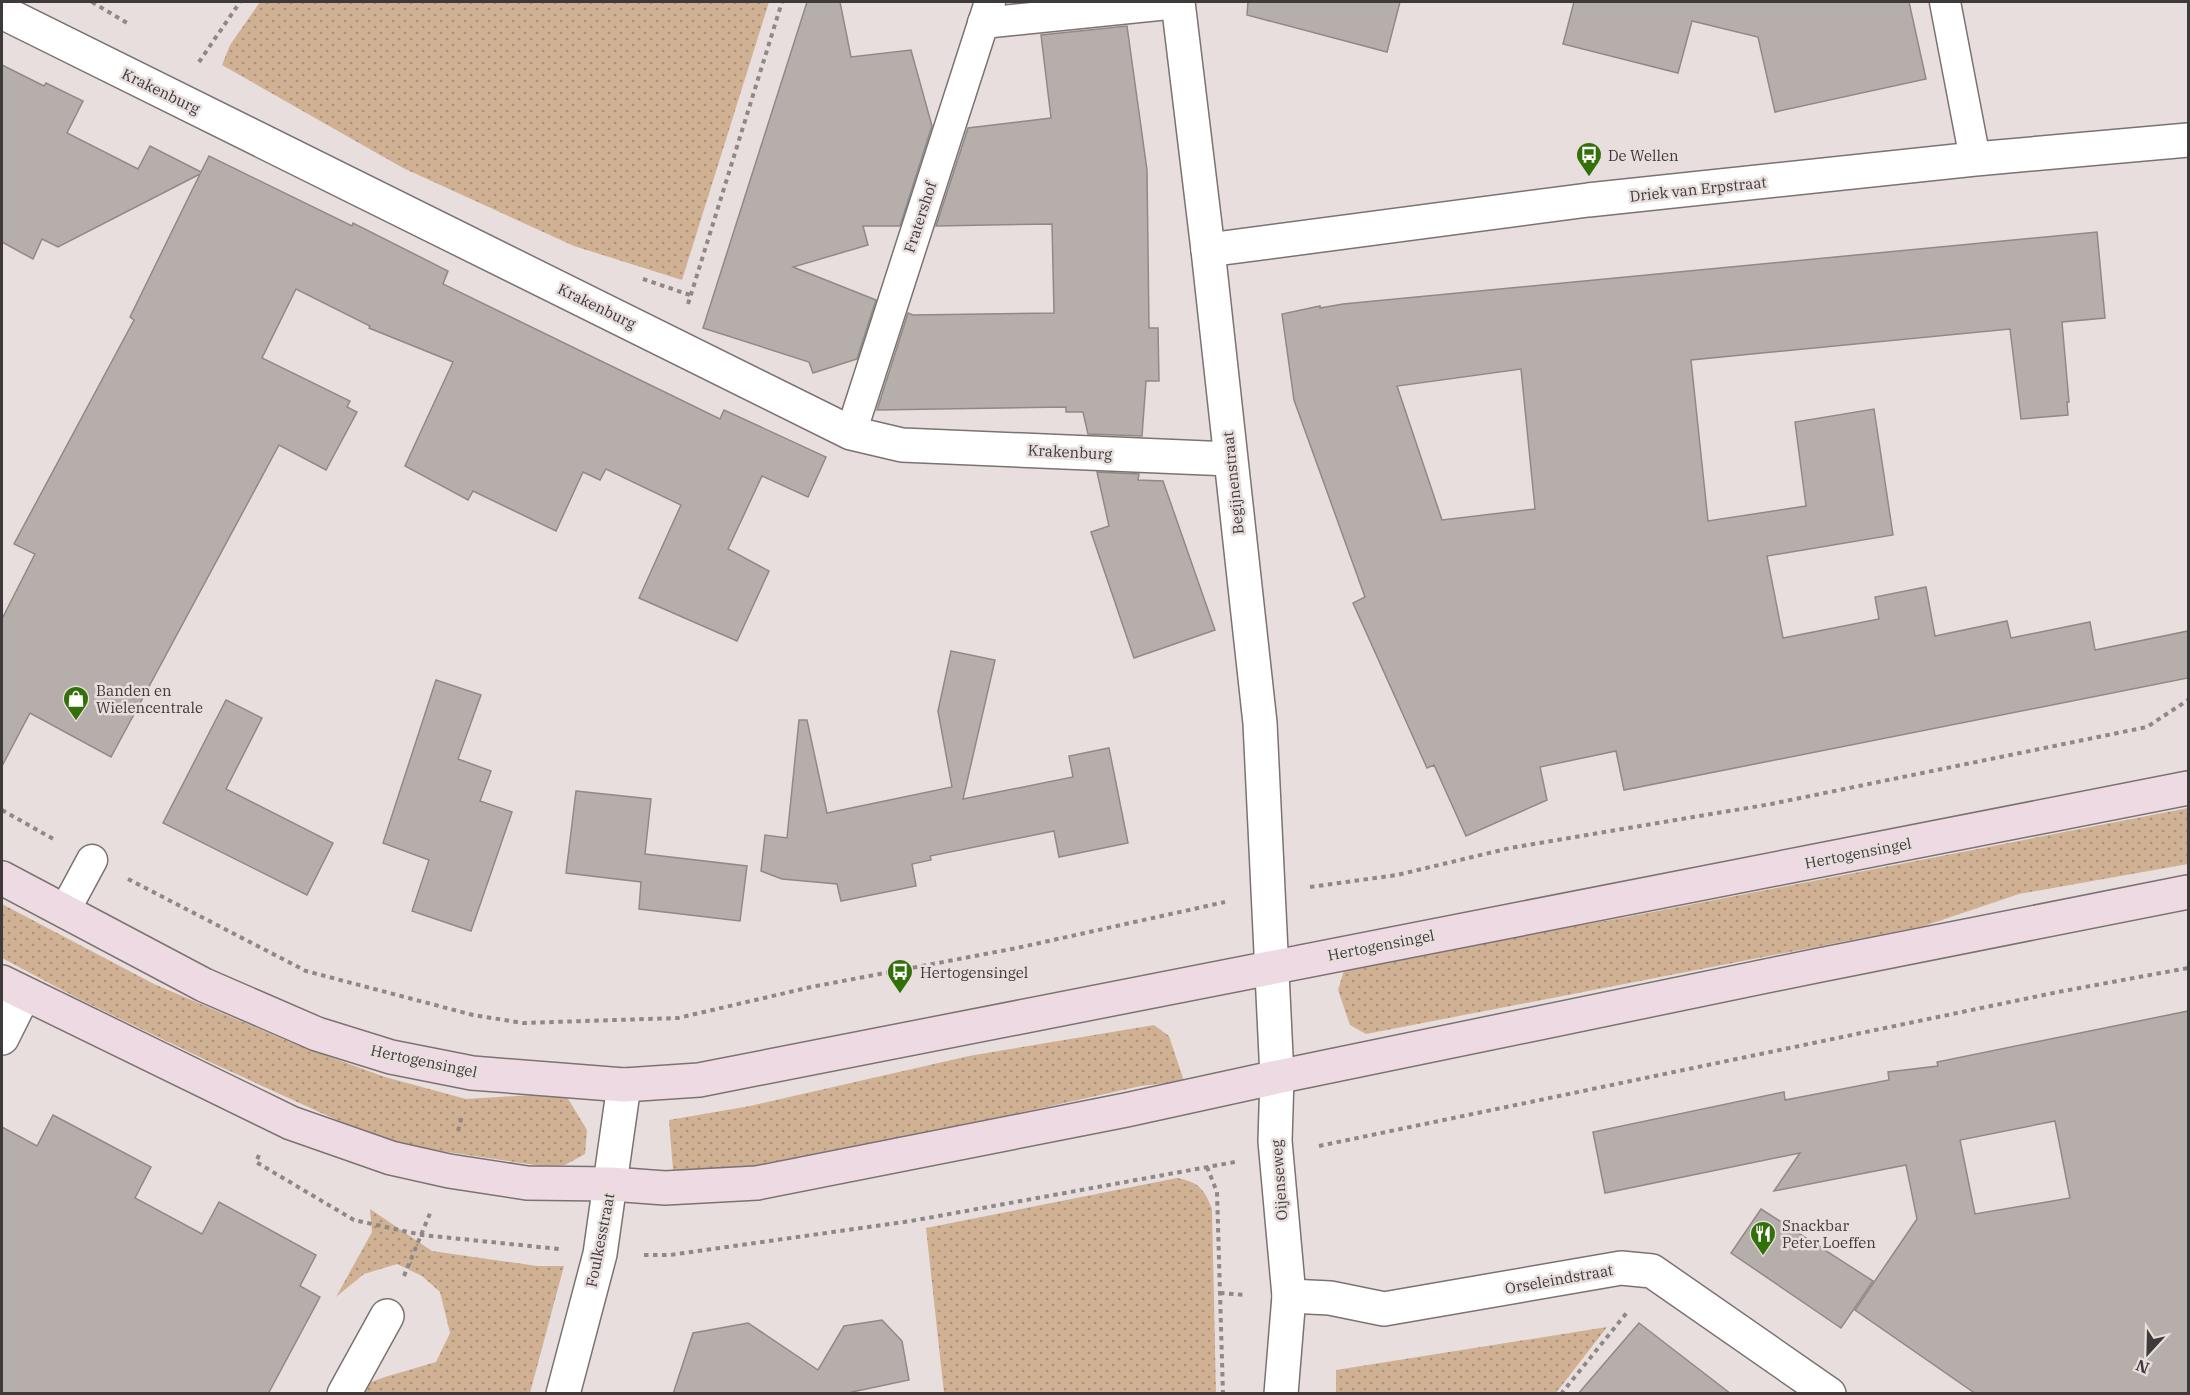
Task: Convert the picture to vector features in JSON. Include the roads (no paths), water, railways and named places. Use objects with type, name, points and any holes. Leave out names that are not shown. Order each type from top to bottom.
[{"type":"main road","name":"Hertogensingel","points":[[2,878],[204,985],[317,1034],[391,1057],[472,1073],[624,1085],[699,1080],[2188,788]]},
{"type":"main road","points":[[13,988],[275,1116],[391,1158],[448,1171],[527,1183],[611,1184],[665,1188],[757,1183],[1126,1110],[1277,1077],[2188,892]]},
{"type":"street","name":"Begijnenstraat","points":[[1178,2],[1260,723],[1273,967]]},
{"type":"street","name":"Krakenburg","points":[[2,12],[851,433],[902,445],[1230,459]]},
{"type":"street","name":"Driek van Erpstraat","points":[[1208,250],[1588,200],[1975,159],[2188,140]]},
{"type":"street","name":"Oijenseweg","points":[[1273,967],[1277,1077],[1276,1155],[1289,1296],[1281,1394]]},
{"type":"street","points":[[2,1038],[13,988]]},
{"type":"street","name":"Foulkesstraat","points":[[563,1394],[600,1254],[624,1085]]},
{"type":"street","name":"Orseleindstraat","points":[[1289,1296],[1330,1298],[1384,1309],[1621,1268],[1652,1271],[1829,1394]]},
{"type":"street","points":[[344,1394],[387,1316]]},
{"type":"lane","points":[[986,12],[1178,2]]},
{"type":"lane","points":[[1945,2],[1975,159]]},
{"type":"lane","name":"Fratershof","points":[[851,433],[986,12]]},
{"type":"lane","points":[[64,912],[93,860]]},
{"type":"place","name":"De Wellen","points":[[1589,178]]},
{"type":"place","name":"Banden en Wielencentrale","points":[[76,722]]},
{"type":"place","name":"Hertogensingel","points":[[900,995]]},
{"type":"place","name":"Snackbar Peter Loeffen","points":[[1763,1257]]}]
